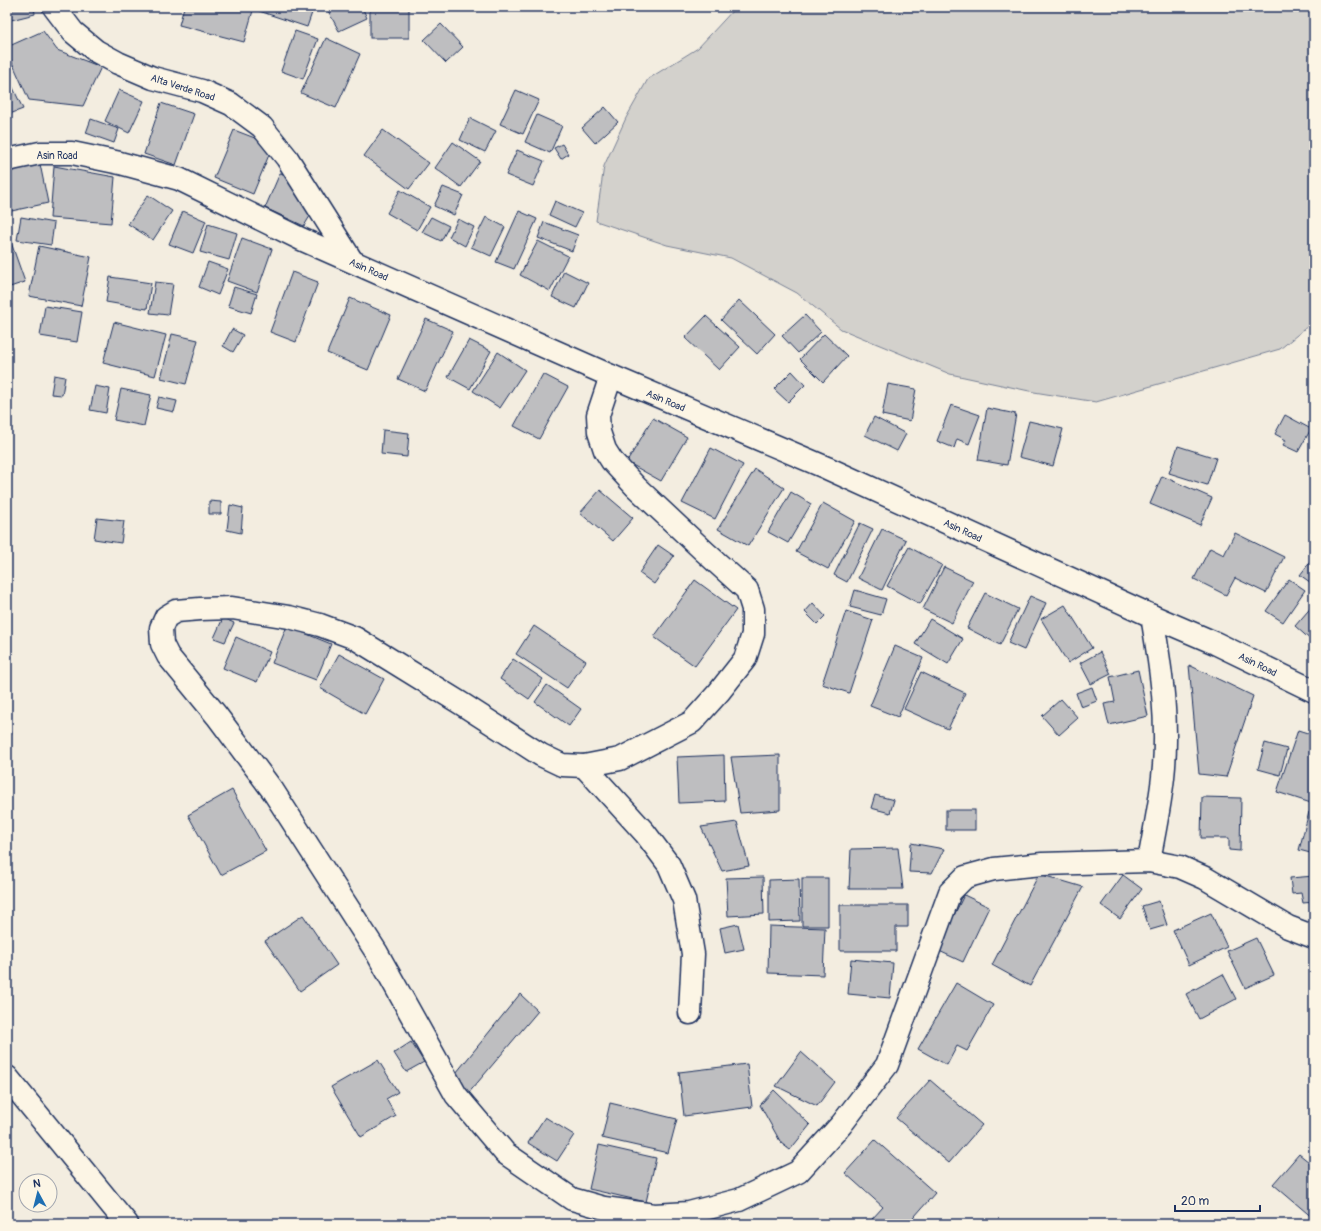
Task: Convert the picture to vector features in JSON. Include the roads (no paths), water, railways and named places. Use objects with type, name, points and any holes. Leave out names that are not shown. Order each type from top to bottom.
[{"type":"street","name":"Alta Verde Road","points":[[54,7],[73,32],[96,51],[118,63],[153,78],[202,91],[231,104],[262,127],[287,158],[352,261]]},
{"type":"street","name":"Asin Road","points":[[7,160],[40,154],[72,153],[120,162],[179,179],[301,239],[611,376],[827,468],[1215,644],[1314,691]]},
{"type":"street","points":[[611,376],[598,415],[599,432],[605,450],[612,461],[636,487],[748,590],[753,609],[753,634],[744,659],[719,692],[692,722],[620,759],[584,766],[562,765],[541,755],[355,638],[320,626],[289,617],[232,608],[176,611],[166,617],[161,628],[162,644],[168,656],[217,716],[273,791],[377,953],[456,1095],[504,1153],[572,1199],[604,1208],[654,1215],[689,1213],[739,1200],[798,1172],[841,1125],[887,1065],[950,892],[966,877],[994,869],[1042,864],[1149,861],[1180,867],[1204,878],[1288,927],[1314,937]]},
{"type":"street","points":[[1149,861],[1163,777],[1165,743],[1165,704],[1161,666],[1152,616]]},
{"type":"street","points":[[584,766],[645,833],[669,865],[684,900],[693,954],[690,1013]]},
{"type":"street","points":[[7,1077],[127,1224]]}]
